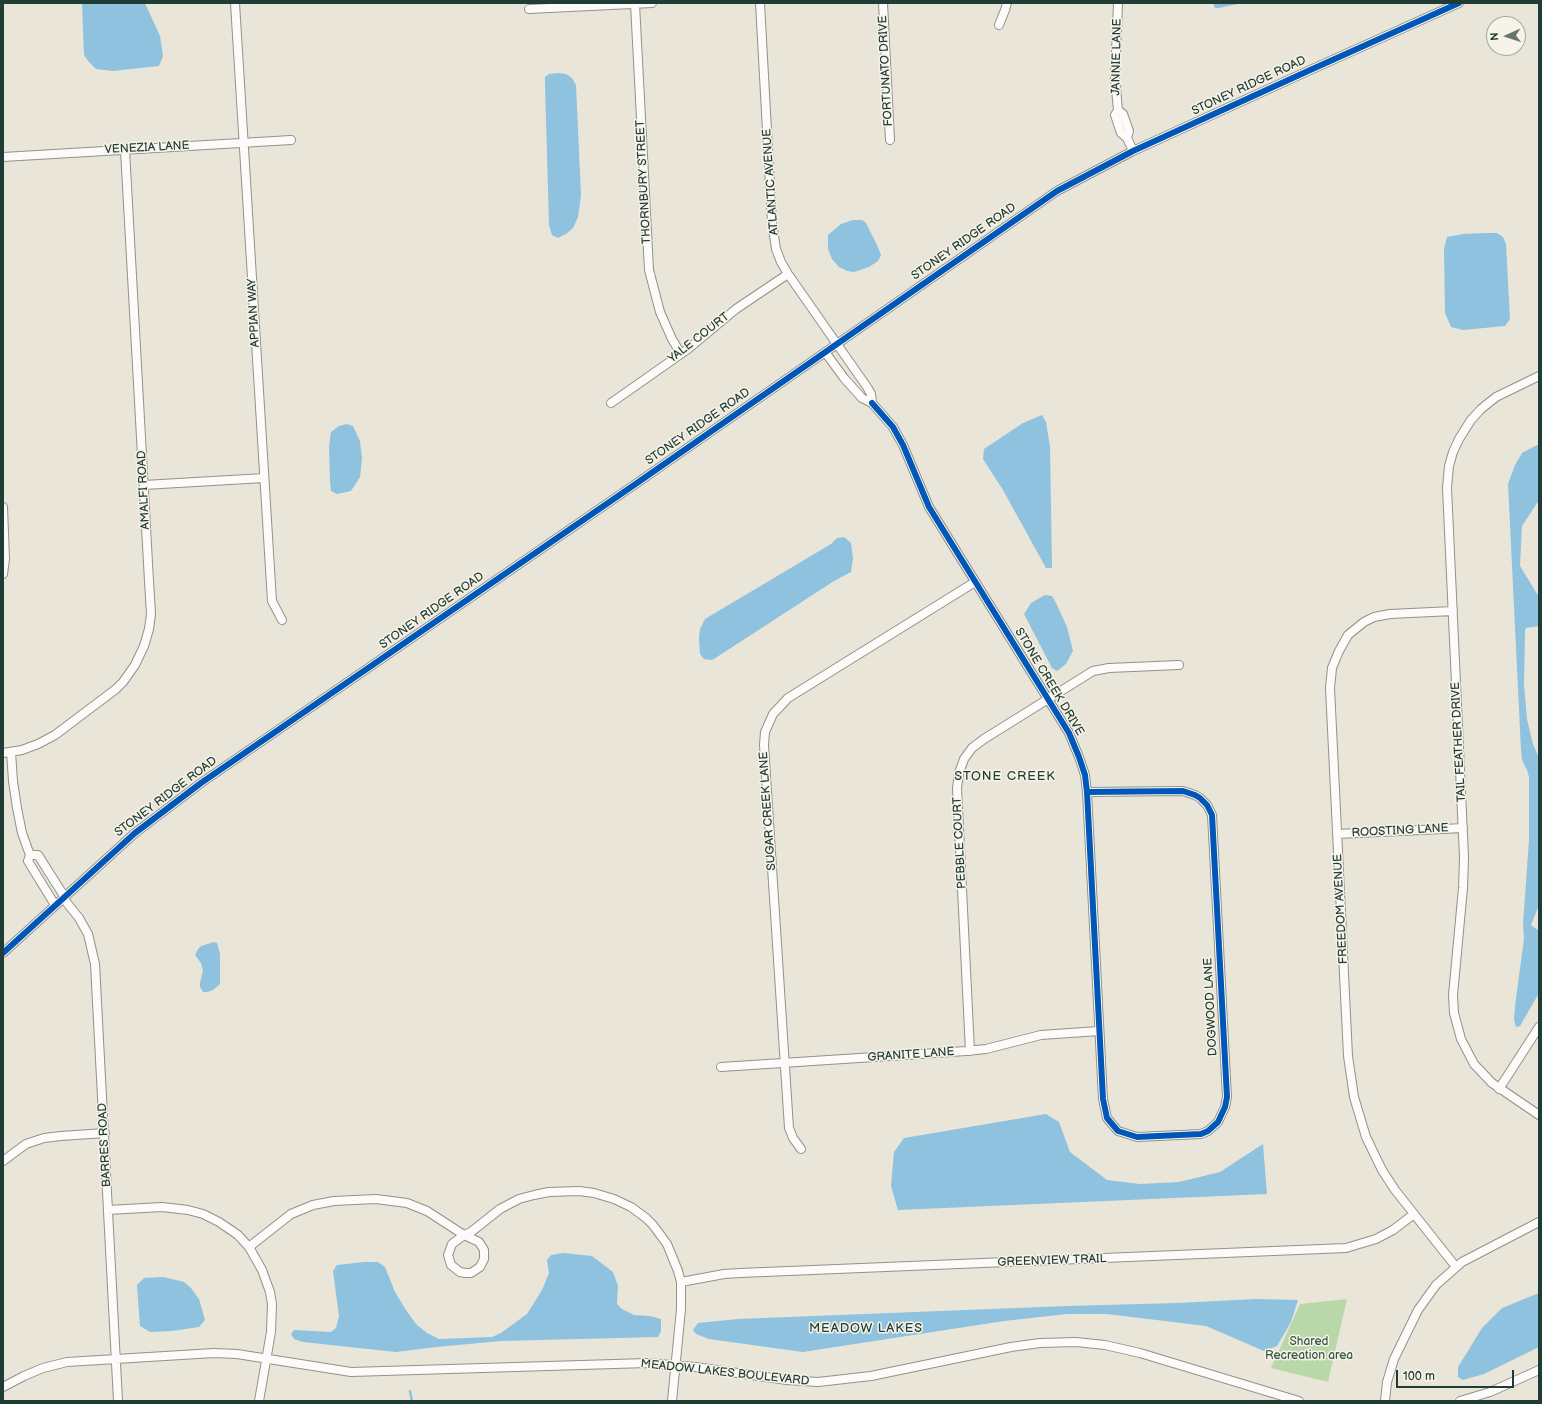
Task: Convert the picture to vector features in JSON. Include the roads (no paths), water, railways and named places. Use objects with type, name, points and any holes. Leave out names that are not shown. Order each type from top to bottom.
[{"type":"street","name":"APPIAN WAY","points":[[235,3],[272,601],[282,620]]},
{"type":"street","points":[[529,9],[652,3]]},
{"type":"street","name":"ATLANTIC AVENUE","points":[[760,3],[773,233],[778,254],[788,274],[836,344]]},
{"type":"street","name":"FORTUNATO DRIVE","points":[[883,3],[890,140]]},
{"type":"street","points":[[999,25],[1006,3]]},
{"type":"street","name":"JANNIE LANE","points":[[1118,3],[1114,78],[1118,110],[1123,114],[1129,131],[1127,138],[1133,151]]},
{"type":"street","name":"STONEY RIDGE ROAD","points":[[3,953],[135,833],[201,783],[1058,191],[1133,151],[1315,67],[1459,3]]},
{"type":"street","name":"THORNBURY STREET","points":[[635,4],[649,270],[660,312],[670,335],[681,354]]},
{"type":"street","name":"VENEZIA LANE","points":[[3,157],[291,140]]},
{"type":"street","name":"AMALFI ROAD","points":[[7,752],[38,744],[62,730],[116,689],[136,665],[146,638],[150,614],[125,150]]},
{"type":"street","name":"YALE COURT","points":[[611,403],[681,354],[736,309],[788,274]]},
{"type":"street","name":"STONE CREEK DRIVE","points":[[836,344],[871,394],[872,403]]},
{"type":"street","name":"STONE CREEK DRIVE","points":[[825,352],[844,378],[862,398],[872,403],[893,427],[903,445],[929,507],[1075,746],[1085,776],[1087,792],[1099,1031]]},
{"type":"street","name":"TAIL FEATHER DRIVE","points":[[1539,376],[1496,397],[1481,409],[1467,425],[1453,452],[1449,466],[1447,488],[1464,870],[1453,995],[1454,1013],[1460,1035],[1469,1056],[1484,1075],[1499,1088],[1539,1115]]},
{"type":"street","points":[[144,485],[264,478]]},
{"type":"street","points":[[3,507],[5,559],[3,574]]},
{"type":"street","name":"SUGAR CREEK LANE","points":[[800,1149],[789,1128],[764,745],[767,725],[776,709],[793,694],[975,582]]},
{"type":"street","name":"FREEDOM AVENUE","points":[[1453,611],[1390,614],[1374,617],[1356,628],[1348,635],[1341,647],[1332,668],[1330,688],[1348,1056],[1354,1097],[1361,1124],[1372,1152],[1389,1180],[1414,1214],[1456,1266]]},
{"type":"street","name":"PEBBLE COURT","points":[[970,1051],[957,788],[959,773],[964,759],[976,744],[1088,674],[1097,670],[1179,665]]},
{"type":"street","points":[[7,752],[22,833],[30,855],[28,861],[55,905]]},
{"type":"street","name":"DOGWOOD LANE","points":[[1087,792],[1184,791],[1200,798],[1207,805],[1212,815],[1227,1097],[1223,1112],[1218,1122],[1208,1131],[1193,1135],[1137,1137],[1118,1131],[1108,1121],[1104,1108],[1099,1031]]},
{"type":"street","name":"ROOSTING LANE","points":[[1337,834],[1463,828]]},
{"type":"street","name":"BARRES ROAD","points":[[30,855],[38,855],[79,918],[88,934],[95,964],[118,1401]]},
{"type":"street","points":[[1499,1088],[1539,1026]]},
{"type":"street","name":"GRANITE LANE","points":[[721,1067],[970,1051],[1041,1034],[1099,1031]]},
{"type":"street","points":[[3,1161],[26,1144],[44,1138],[105,1133]]},
{"type":"street","points":[[249,1247],[291,1214],[313,1204],[339,1200],[376,1199],[407,1203],[427,1211],[451,1228],[464,1235],[479,1242],[484,1250],[484,1259],[480,1268],[471,1273],[465,1273],[455,1269],[451,1265],[448,1254],[452,1244],[464,1235],[471,1232],[500,1209],[527,1196],[549,1192],[579,1191],[594,1193],[623,1203],[646,1218],[659,1233],[670,1250],[681,1282],[682,1309],[672,1401]]},
{"type":"street","points":[[108,1210],[162,1207],[188,1210],[208,1216],[219,1222],[238,1236],[249,1247],[262,1270],[272,1298],[272,1325],[259,1401]]},
{"type":"street","name":"GREENVIEW TRAIL","points":[[681,1282],[736,1273],[1339,1248],[1356,1246],[1376,1239],[1393,1230],[1414,1214]]},
{"type":"street","points":[[1385,1401],[1391,1366],[1422,1303],[1436,1285],[1456,1266],[1476,1254],[1539,1222]]},
{"type":"street","name":"MEADOW LAKES BOULEVARD","points":[[3,1387],[24,1376],[59,1363],[115,1358],[214,1353],[267,1358],[324,1369],[350,1372],[642,1363],[676,1365],[787,1380],[818,1382],[870,1376],[1011,1347],[1040,1343],[1076,1342],[1098,1344],[1140,1353],[1284,1399],[1299,1401]]},
{"type":"street","points":[[1460,1401],[1490,1392],[1539,1370]]},
{"type":"water","points":[[82,3],[145,3],[160,36],[163,56],[159,66],[113,71],[96,69],[84,55]]},
{"type":"water","points":[[1213,3],[1242,3],[1215,8]]},
{"type":"water","points":[[549,74],[566,74],[572,78],[576,85],[581,195],[578,217],[573,228],[558,238],[552,235],[549,225],[545,77]]},
{"type":"water","points":[[853,220],[862,220],[866,223],[881,255],[878,261],[869,267],[854,272],[847,271],[839,267],[832,259],[828,249],[828,235],[841,224]]},
{"type":"water","points":[[1497,233],[1503,237],[1506,244],[1510,319],[1505,326],[1463,330],[1451,327],[1445,313],[1444,249],[1447,237],[1463,234]]},
{"type":"water","points":[[1042,415],[1046,422],[1050,447],[1052,568],[1046,568],[1003,490],[983,459],[984,449],[1023,423]]},
{"type":"water","points":[[347,424],[353,426],[360,441],[362,458],[360,477],[351,491],[337,494],[331,491],[330,481],[329,446],[331,432],[339,426]]},
{"type":"water","points":[[1539,444],[1539,500],[1522,526],[1520,566],[1539,597],[1539,626],[1526,628],[1525,631],[1524,685],[1527,719],[1533,744],[1539,758],[1539,905],[1531,925],[1539,931],[1539,993],[1520,1026],[1516,1027],[1514,1019],[1515,1006],[1524,939],[1523,924],[1529,840],[1529,777],[1522,760],[1521,750],[1508,484],[1515,465],[1522,453]]},
{"type":"water","points":[[844,537],[851,543],[853,559],[851,572],[834,581],[712,660],[704,659],[700,654],[699,638],[700,629],[705,619],[831,544],[837,538]]},
{"type":"water","points":[[1045,595],[1052,596],[1056,603],[1067,627],[1073,651],[1066,664],[1057,671],[1052,668],[1024,614],[1031,603]]},
{"type":"water","points":[[214,942],[217,943],[220,954],[220,984],[213,990],[203,992],[200,987],[200,983],[203,970],[201,963],[195,955],[201,946]]},
{"type":"water","points":[[1046,1114],[1059,1122],[1070,1152],[1107,1180],[1140,1184],[1179,1182],[1220,1172],[1263,1144],[1267,1194],[898,1210],[891,1186],[894,1152],[904,1138]]},
{"type":"water","points":[[564,1253],[592,1256],[613,1272],[618,1286],[617,1304],[622,1309],[634,1315],[650,1316],[661,1319],[661,1331],[658,1337],[501,1341],[396,1352],[303,1342],[294,1339],[291,1334],[294,1330],[331,1332],[336,1328],[339,1316],[333,1271],[337,1265],[378,1262],[385,1267],[395,1292],[406,1310],[416,1324],[427,1333],[439,1339],[492,1337],[501,1333],[527,1314],[542,1290],[549,1273],[547,1260],[551,1255]]},
{"type":"water","points":[[163,1277],[184,1282],[191,1288],[199,1299],[205,1320],[199,1327],[172,1331],[150,1332],[140,1326],[137,1285],[144,1278]]},
{"type":"water","points":[[1539,1293],[1539,1347],[1484,1374],[1463,1380],[1458,1377],[1458,1367],[1482,1328],[1502,1308]]},
{"type":"water","points":[[1256,1299],[1298,1300],[1291,1322],[1277,1346],[1264,1351],[1206,1326],[1107,1314],[1067,1314],[1004,1321],[803,1352],[709,1339],[696,1334],[693,1330],[698,1323],[738,1319]]},
{"type":"waterway","points":[[410,1391],[412,1401]]},
{"type":"district","name":"STONE CREEK","points":[[1005,777]]},
{"type":"district","name":"MEADOW LAKES","points":[[866,1329]]},
{"type":"park label","name":"Shared Recreation area","points":[[1309,1349]]}]
